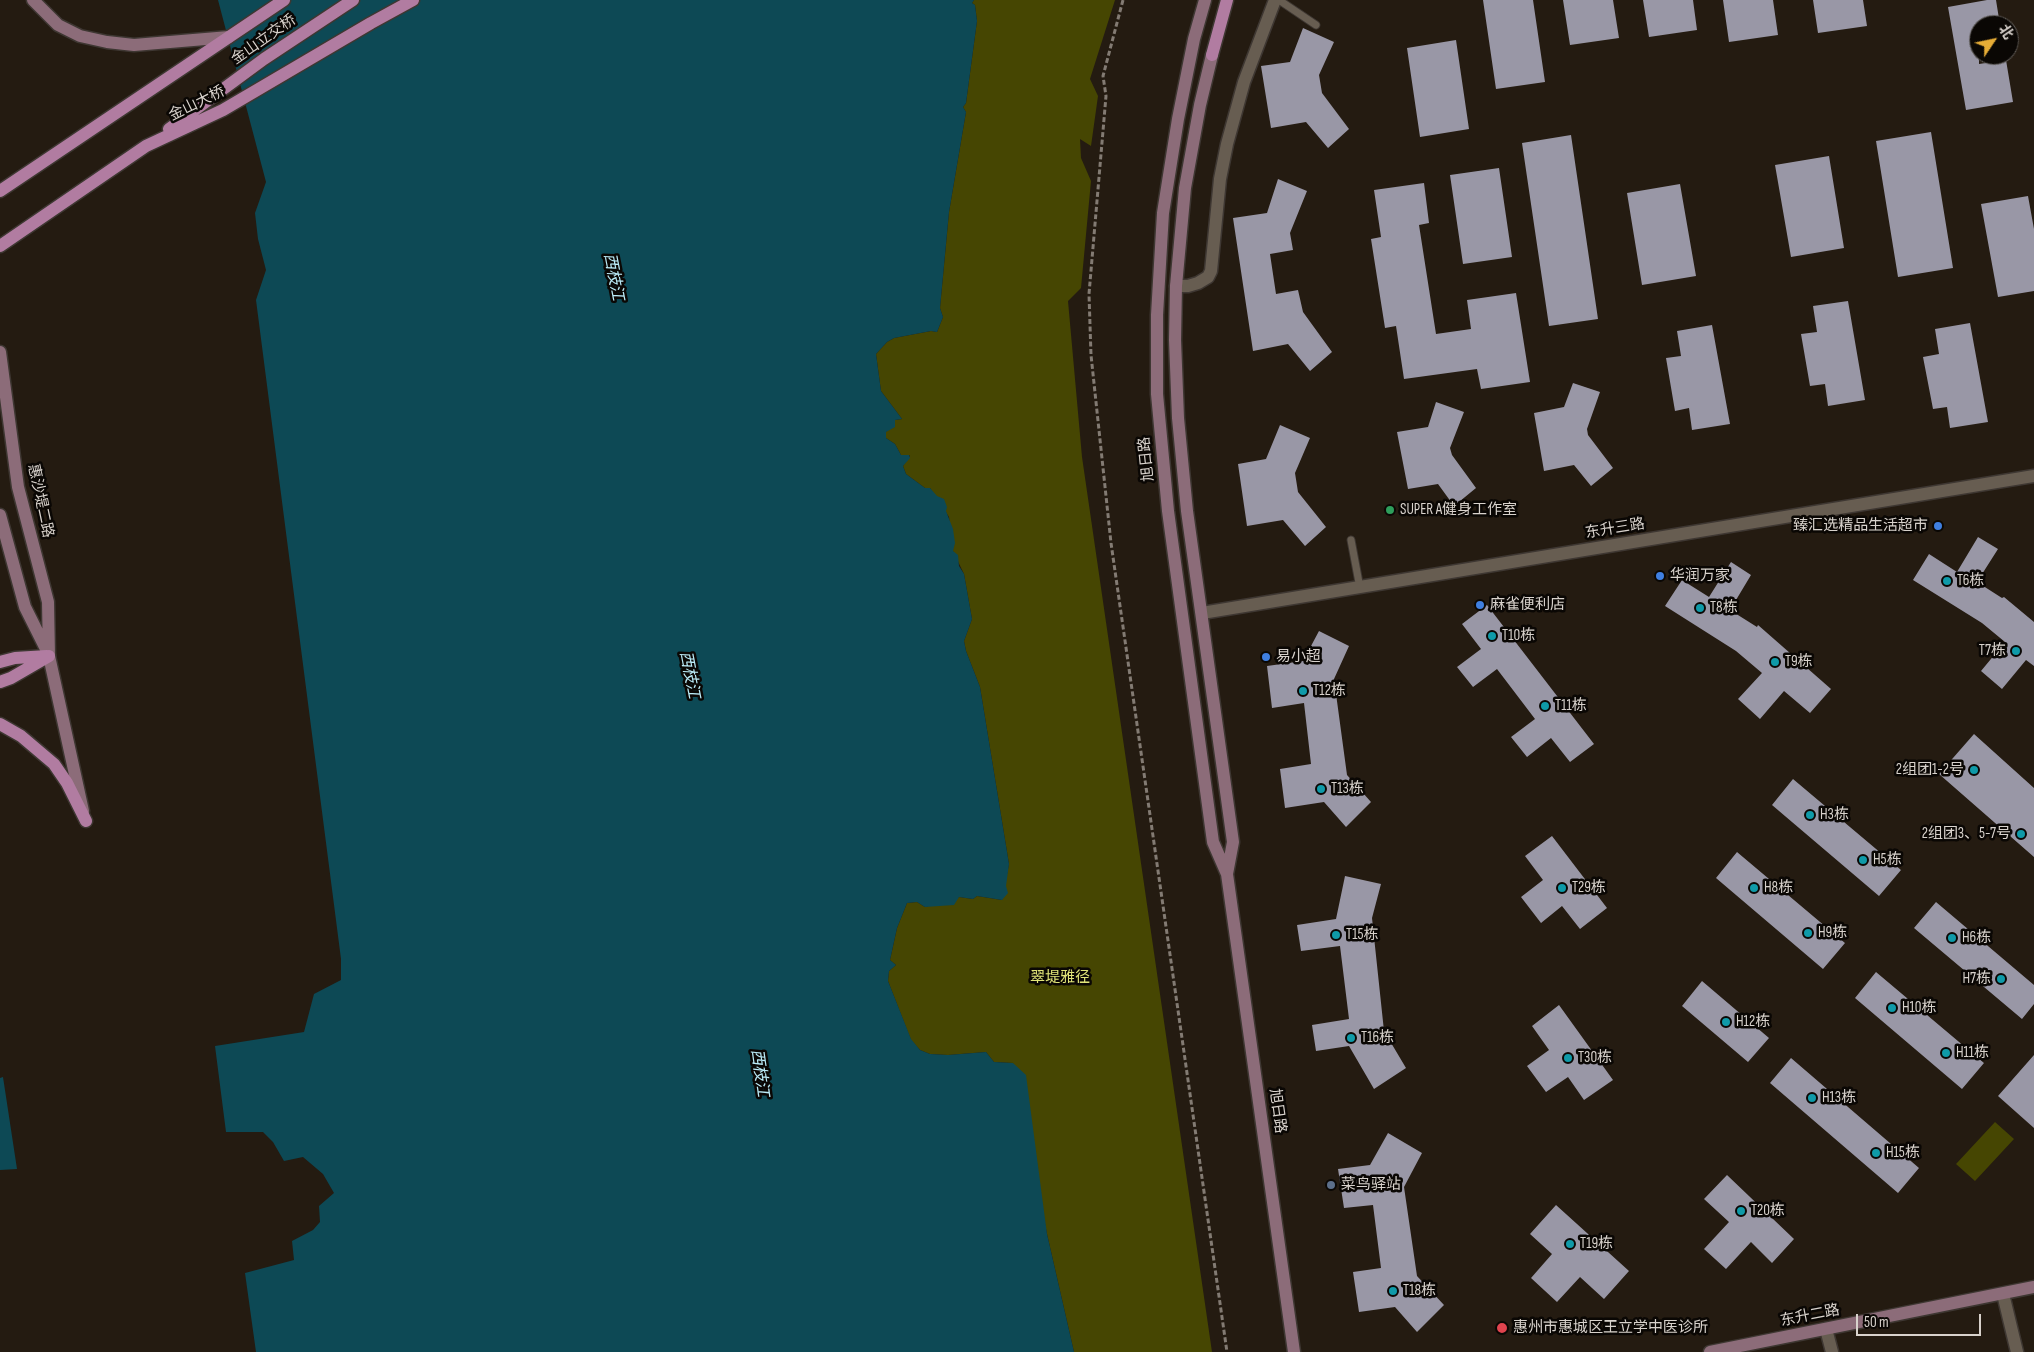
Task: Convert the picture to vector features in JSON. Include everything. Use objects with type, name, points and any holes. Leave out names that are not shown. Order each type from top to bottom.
[{"type":"main road","points":[[33,0],[58,25],[80,36],[107,42],[134,45],[228,37]]},
{"type":"main road","points":[[0,191],[284,0]]},
{"type":"main road","name":"金山立交桥","points":[[146,146],[264,59],[353,0]]},
{"type":"main road","name":"金山大桥","points":[[0,246],[146,146],[223,110],[370,23],[413,0]]},
{"type":"main road","name":"旭日路","points":[[1205,0],[1194,39],[1176,126],[1163,213],[1157,315],[1157,394],[1168,511],[1213,842],[1228,874]]},
{"type":"main road","name":"旭日路","points":[[1227,0],[1196,124],[1185,188],[1176,286],[1175,340],[1178,418],[1187,511],[1233,842],[1228,874],[1294,1352]]},
{"type":"main road","name":"惠沙堤二路","points":[[0,352],[18,487],[48,602],[49,656],[86,821],[67,783],[54,764],[22,736],[0,724]]},
{"type":"main road","name":"惠沙堤二路","points":[[0,515],[24,607],[49,656]]},
{"type":"main road","points":[[0,662],[15,658],[49,656]]},
{"type":"main road","points":[[0,682],[11,678],[49,656]]},
{"type":"main road","name":"东升二路","points":[[1710,1352],[1753,1348],[1826,1329],[2034,1287]]},
{"type":"street","points":[[1176,286],[1198,284],[1211,271],[1219,188],[1226,144],[1244,82],[1275,0]]},
{"type":"street","name":"东升三路","points":[[1202,613],[2034,476]]},
{"type":"street","points":[[2003,1294],[2018,1352]]},
{"type":"street","points":[[1826,1329],[1832,1352]]},
{"type":"lane","points":[[1280,0],[1316,25]]},
{"type":"lane","points":[[1351,540],[1360,588]]},
{"type":"path","points":[[1123,0],[1103,76],[1106,96],[1089,294],[1090,355],[1111,542],[1227,1352]]},
{"type":"green space","name":"翠堤雅径","points":[[974,0],[1115,0],[1090,79],[1098,96],[1091,146],[1080,139],[1081,158],[1091,181],[1081,288],[1068,301],[1082,457],[1212,1352],[1074,1352],[1047,1234],[1013,1063],[994,1062],[986,1052],[948,1055],[930,1054],[920,1050],[911,1040],[888,981],[889,971],[896,965],[890,960],[897,928],[907,903],[917,902],[925,907],[959,897],[973,899],[977,896],[1002,900],[1009,864],[980,687],[964,641],[972,619],[964,574],[953,551],[949,517],[930,488],[925,488],[906,474],[903,466],[910,456],[901,455],[895,444],[886,438],[886,432],[895,420],[902,419],[881,391],[876,354],[887,342],[894,338],[931,331],[937,332],[943,317],[940,308],[949,212],[966,112],[963,107],[966,103],[977,21],[975,5],[972,3]]},
{"type":"green space","points":[[1995,1122],[2014,1139],[1975,1181],[1956,1164]]},
{"type":"water","name":"西枝江","points":[[218,0],[974,0],[972,3],[975,5],[977,21],[966,103],[963,107],[966,112],[949,212],[940,308],[943,317],[937,332],[931,331],[894,338],[887,342],[876,354],[881,391],[902,419],[895,420],[895,427],[886,432],[886,438],[895,444],[901,455],[909,455],[910,458],[903,466],[906,474],[944,499],[947,507],[946,511],[953,529],[955,543],[953,551],[958,555],[959,566],[964,574],[972,619],[964,641],[980,687],[1009,864],[1006,886],[1008,893],[1002,900],[977,896],[973,899],[959,897],[954,905],[925,907],[917,902],[907,903],[897,928],[890,960],[896,965],[889,971],[888,981],[911,1039],[920,1050],[930,1054],[948,1055],[986,1052],[994,1062],[1013,1063],[1026,1075],[1047,1234],[1074,1352],[256,1352],[245,1273],[294,1260],[292,1241],[313,1230],[320,1222],[319,1206],[334,1193],[323,1174],[303,1157],[284,1161],[273,1142],[263,1132],[226,1132],[215,1046],[304,1032],[314,994],[341,980],[341,959],[256,300],[266,270],[258,239],[255,213],[266,182]]},
{"type":"water","points":[[3,1077],[17,1169],[0,1170],[0,1078]]},
{"type":"building","points":[[1483,0],[1533,0],[1545,82],[1496,89]]},
{"type":"building","points":[[1563,0],[1613,0],[1619,38],[1570,45]]},
{"type":"building","points":[[1643,0],[1693,0],[1697,30],[1649,37]]},
{"type":"building","points":[[1723,0],[1773,0],[1778,35],[1729,42]]},
{"type":"building","points":[[1813,0],[1863,0],[1867,26],[1818,33]]},
{"type":"building","points":[[1996,0],[1998,15],[1969,15],[1969,65],[2007,65],[2013,102],[1966,110],[1948,7]]},
{"type":"building","points":[[1303,28],[1334,42],[1319,75],[1322,93],[1349,129],[1328,148],[1306,122],[1271,128],[1261,66],[1290,62]]},
{"type":"building","points":[[1456,40],[1469,129],[1420,137],[1407,48]]},
{"type":"building","points":[[1931,132],[1953,268],[1898,277],[1876,141]]},
{"type":"building","points":[[1571,135],[1598,319],[1549,326],[1522,143]]},
{"type":"building","points":[[1829,156],[1844,248],[1791,257],[1775,165]]},
{"type":"building","points":[[1499,168],[1512,257],[1463,264],[1450,175]]},
{"type":"building","points":[[1278,179],[1307,191],[1290,233],[1293,250],[1270,254],[1276,294],[1298,290],[1303,312],[1332,352],[1310,371],[1288,344],[1253,351],[1233,218],[1267,213]]},
{"type":"building","points":[[1424,183],[1429,223],[1419,225],[1436,334],[1471,329],[1467,300],[1516,293],[1530,382],[1481,389],[1477,369],[1404,379],[1396,326],[1385,328],[1371,239],[1381,237],[1374,190]]},
{"type":"building","points":[[1680,184],[1696,276],[1642,285],[1627,193]]},
{"type":"building","points":[[2028,196],[2034,229],[2034,291],[1998,297],[1981,204]]},
{"type":"building","points":[[1848,301],[1865,400],[1828,406],[1825,384],[1810,386],[1801,334],[1817,332],[1813,306]]},
{"type":"building","points":[[1970,323],[1988,422],[1950,428],[1947,407],[1933,409],[1923,357],[1939,354],[1935,329]]},
{"type":"building","points":[[1712,325],[1730,424],[1692,430],[1689,408],[1675,411],[1666,358],[1681,356],[1677,331]]},
{"type":"building","points":[[1573,383],[1600,392],[1587,429],[1588,435],[1613,468],[1591,486],[1574,465],[1544,471],[1534,413],[1564,407]]},
{"type":"building","points":[[1436,402],[1464,412],[1450,448],[1452,455],[1476,488],[1454,506],[1438,484],[1408,489],[1397,432],[1428,427]]},
{"type":"building","points":[[1280,425],[1310,438],[1295,473],[1298,492],[1326,527],[1305,546],[1283,520],[1247,526],[1238,464],[1266,459]]},
{"type":"building","points":[[1978,537],[1998,549],[1977,582],[2002,598],[2004,597],[2034,622],[2034,666],[2026,660],[2002,689],[1981,671],[2005,642],[1982,623],[1913,580],[1929,554],[1957,572]]},
{"type":"building","points":[[1731,562],[1751,575],[1730,610],[1757,627],[1758,625],[1831,689],[1810,713],[1784,691],[1760,719],[1738,699],[1762,673],[1736,651],[1665,606],[1682,580],[1709,597]]},
{"type":"building","points":[[1487,605],[1594,744],[1570,762],[1551,738],[1527,757],[1511,737],[1535,719],[1497,669],[1473,687],[1457,667],[1481,649],[1462,624]]},
{"type":"building","points":[[1319,631],[1349,646],[1334,679],[1347,775],[1371,802],[1346,827],[1324,802],[1285,808],[1280,769],[1311,764],[1304,703],[1272,708],[1267,666],[1303,661]]},
{"type":"building","points":[[1974,734],[2034,788],[2034,857],[1939,774]]},
{"type":"building","points":[[1793,779],[1901,870],[1879,896],[1772,805]]},
{"type":"building","name":"T29栋","points":[[1552,836],[1607,908],[1580,929],[1562,906],[1541,923],[1521,897],[1543,880],[1525,856]]},
{"type":"building","points":[[1737,852],[1845,943],[1823,969],[1716,878]]},
{"type":"building","points":[[1345,876],[1381,884],[1372,918],[1384,1031],[1406,1068],[1374,1089],[1349,1046],[1316,1051],[1312,1025],[1349,1019],[1340,946],[1301,951],[1297,925],[1336,919]]},
{"type":"building","points":[[1936,902],[2034,985],[2034,1004],[2022,1019],[1914,928]]},
{"type":"building","points":[[1876,972],[1984,1063],[1962,1089],[1855,998]]},
{"type":"building","name":"H12栋","points":[[1702,981],[1769,1038],[1748,1062],[1682,1006]]},
{"type":"building","name":"T30栋","points":[[1559,1005],[1613,1080],[1584,1100],[1568,1077],[1546,1092],[1527,1066],[1549,1050],[1532,1026]]},
{"type":"building","points":[[2034,1055],[2034,1128],[1998,1096]]},
{"type":"building","points":[[1791,1058],[1919,1168],[1898,1193],[1770,1083]]},
{"type":"building","points":[[1388,1133],[1422,1153],[1404,1187],[1417,1276],[1444,1305],[1417,1332],[1395,1307],[1359,1312],[1353,1272],[1381,1268],[1373,1205],[1344,1208],[1338,1169],[1370,1165]]},
{"type":"building","name":"T20栋","points":[[1727,1175],[1794,1239],[1772,1263],[1751,1242],[1726,1269],[1704,1249],[1729,1222],[1704,1199]]},
{"type":"building","name":"T19栋","points":[[1556,1205],[1629,1271],[1604,1299],[1580,1277],[1557,1302],[1531,1278],[1552,1254],[1530,1234]]},
{"type":"place","name":"SUPER A健身工作室","points":[[1390,510]]},
{"type":"place","name":"臻汇选精品生活超市","points":[[1938,526]]},
{"type":"place","name":"华润万家","points":[[1660,576]]},
{"type":"place","name":"T6栋","points":[[1947,581]]},
{"type":"place","name":"麻雀便利店","points":[[1480,605]]},
{"type":"place","name":"T8栋","points":[[1700,608]]},
{"type":"place","name":"T10栋","points":[[1492,636]]},
{"type":"place","name":"T7栋","points":[[2016,651]]},
{"type":"place","name":"易小超","points":[[1266,657]]},
{"type":"place","name":"T9栋","points":[[1775,662]]},
{"type":"place","name":"T12栋","points":[[1303,691]]},
{"type":"place","name":"T11栋","points":[[1545,706]]},
{"type":"place","name":"2组团1-2号","points":[[1974,770]]},
{"type":"place","name":"T13栋","points":[[1321,789]]},
{"type":"place","name":"H3栋","points":[[1810,815]]},
{"type":"place","name":"2组团3、5-7号","points":[[2021,834]]},
{"type":"place","name":"H5栋","points":[[1863,860]]},
{"type":"place","name":"T29栋","points":[[1562,888]]},
{"type":"place","name":"H8栋","points":[[1754,888]]},
{"type":"place","name":"H9栋","points":[[1808,933]]},
{"type":"place","name":"T15栋","points":[[1336,935]]},
{"type":"place","name":"H6栋","points":[[1952,938]]},
{"type":"place","name":"H7栋","points":[[2001,979]]},
{"type":"place","name":"H10栋","points":[[1892,1008]]},
{"type":"place","name":"H12栋","points":[[1726,1022]]},
{"type":"place","name":"T16栋","points":[[1351,1038]]},
{"type":"place","name":"H11栋","points":[[1946,1053]]},
{"type":"place","name":"T30栋","points":[[1568,1058]]},
{"type":"place","name":"H13栋","points":[[1812,1098]]},
{"type":"place","name":"H15栋","points":[[1876,1153]]},
{"type":"place","name":"菜鸟驿站","points":[[1331,1185]]},
{"type":"place","name":"T20栋","points":[[1741,1211]]},
{"type":"place","name":"T19栋","points":[[1570,1244]]},
{"type":"place","name":"T18栋","points":[[1393,1291]]},
{"type":"place","name":"惠州市惠城区王立学中医诊所","points":[[1502,1328]]}]
